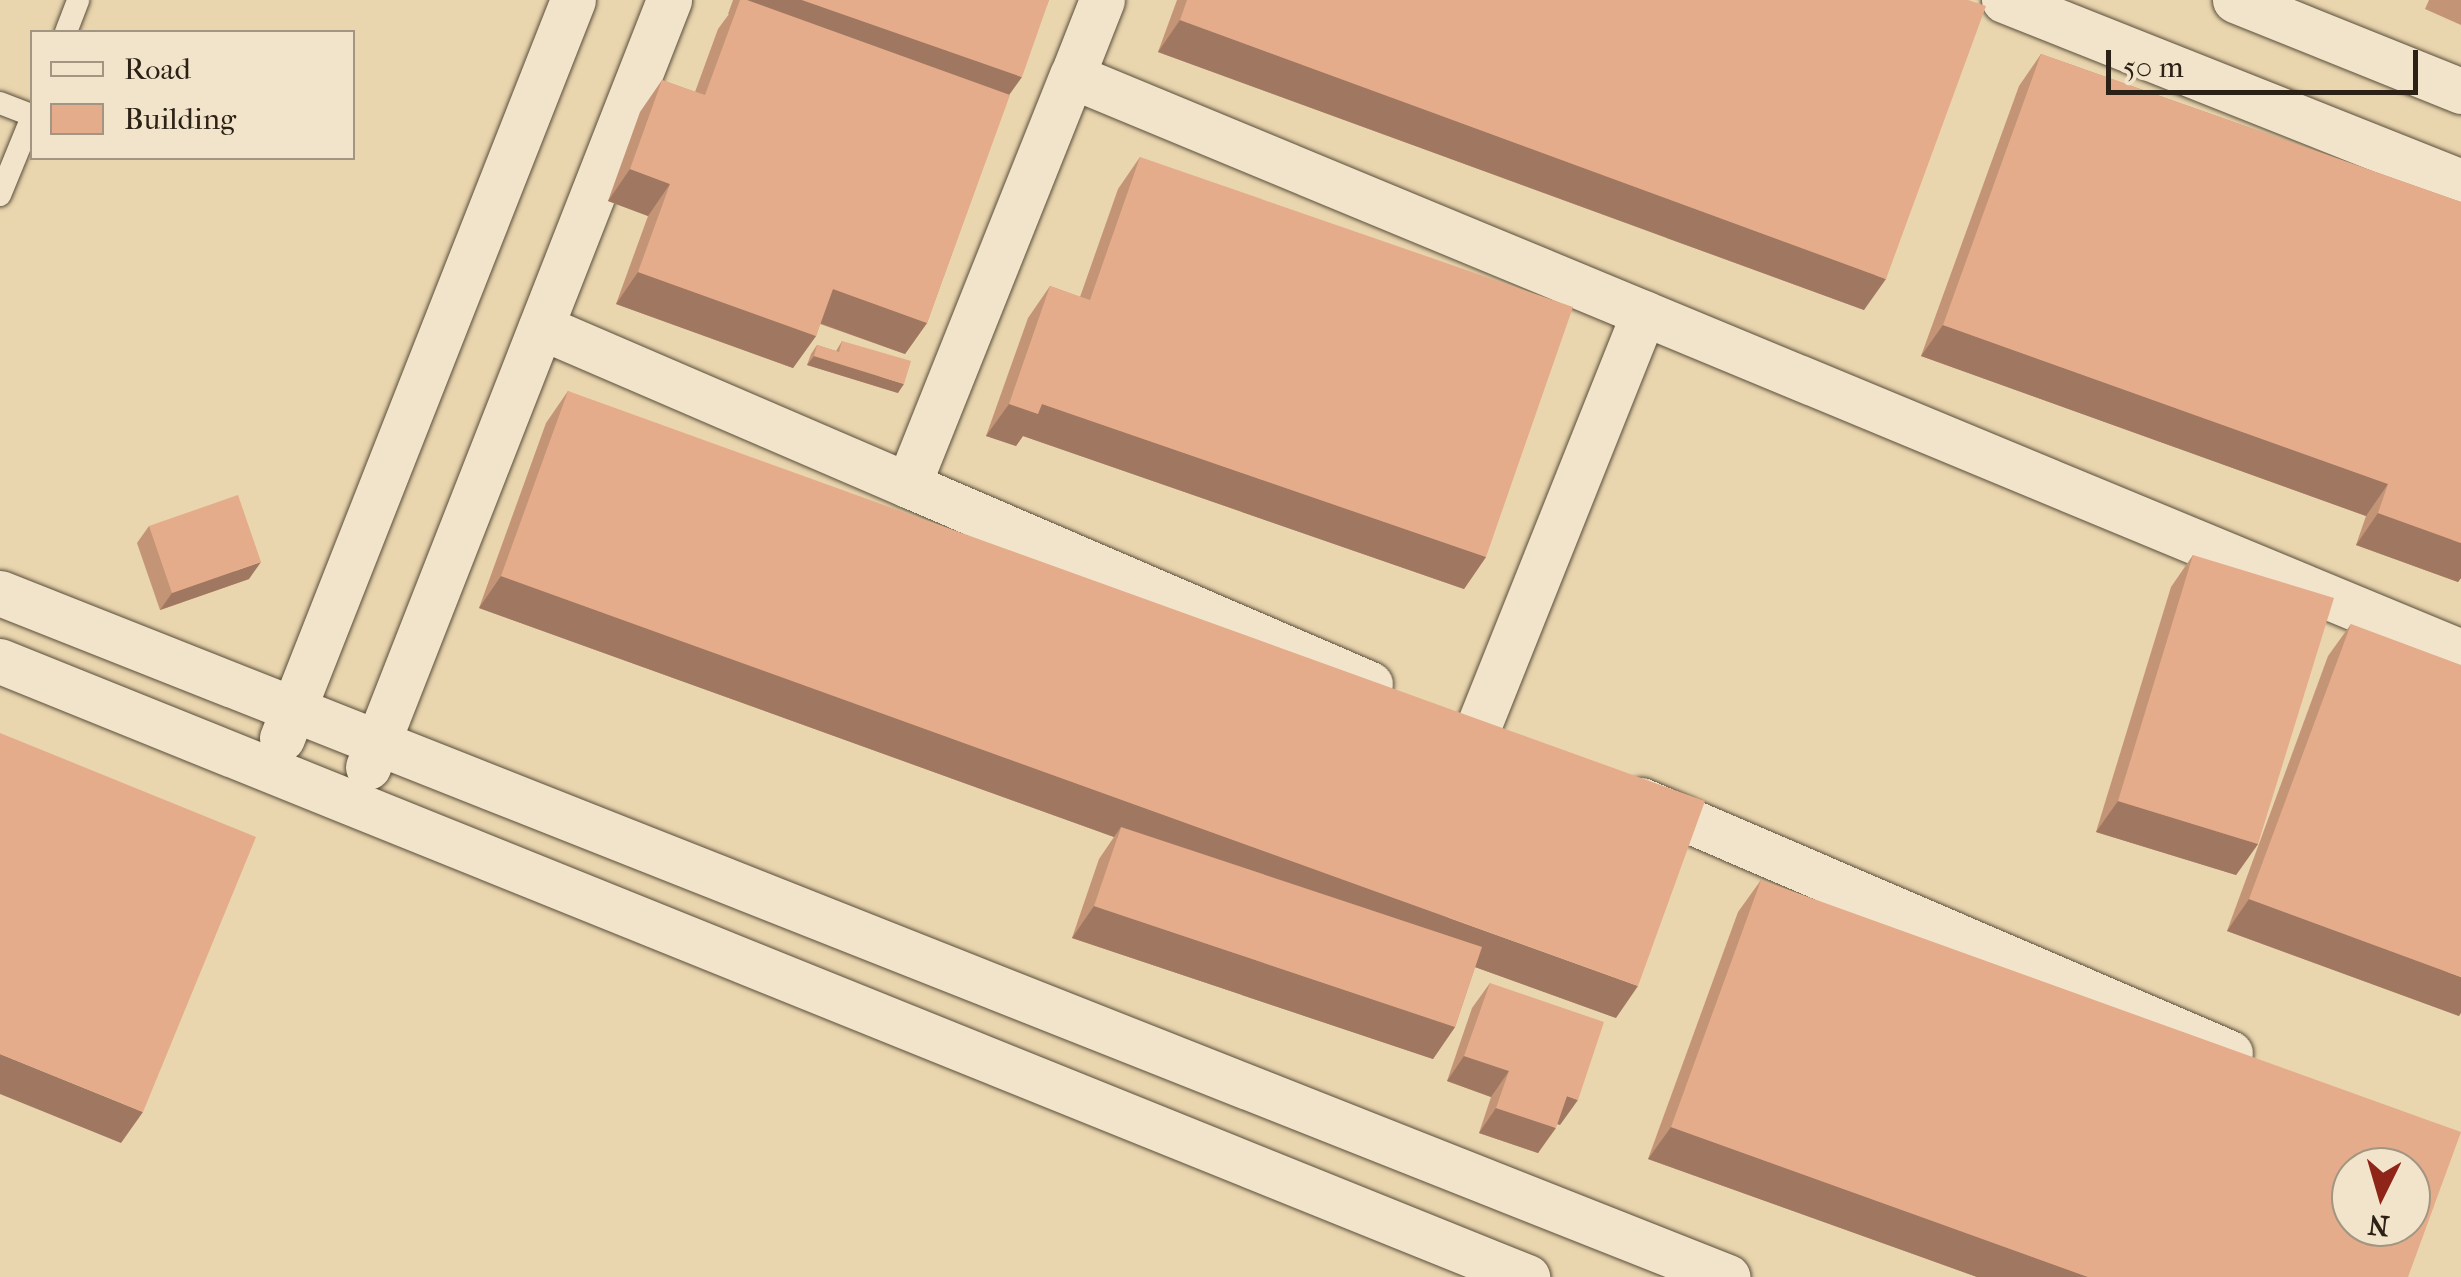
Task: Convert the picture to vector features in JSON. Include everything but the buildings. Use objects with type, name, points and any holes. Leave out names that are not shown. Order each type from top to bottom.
[{"type":"street","points":[[272,768],[573,0]]},
{"type":"street","points":[[355,802],[669,0]]},
{"type":"street","points":[[908,485],[1102,0]]},
{"type":"street","points":[[2004,0],[2461,182]]},
{"type":"street","points":[[2236,0],[2461,91]]},
{"type":"street","points":[[1072,76],[2461,652]]},
{"type":"street","points":[[1440,714],[1644,313]]},
{"type":"street","points":[[541,328],[1523,750]]},
{"type":"street","points":[[0,593],[1728,1277]]},
{"type":"street","points":[[0,661],[1526,1277]]},
{"type":"street","points":[[1608,786],[2262,1066]]},
{"type":"lane","points":[[67,30],[78,0]]},
{"type":"lane","points":[[0,103],[30,115]]},
{"type":"lane","points":[[0,196],[30,121]]}]
